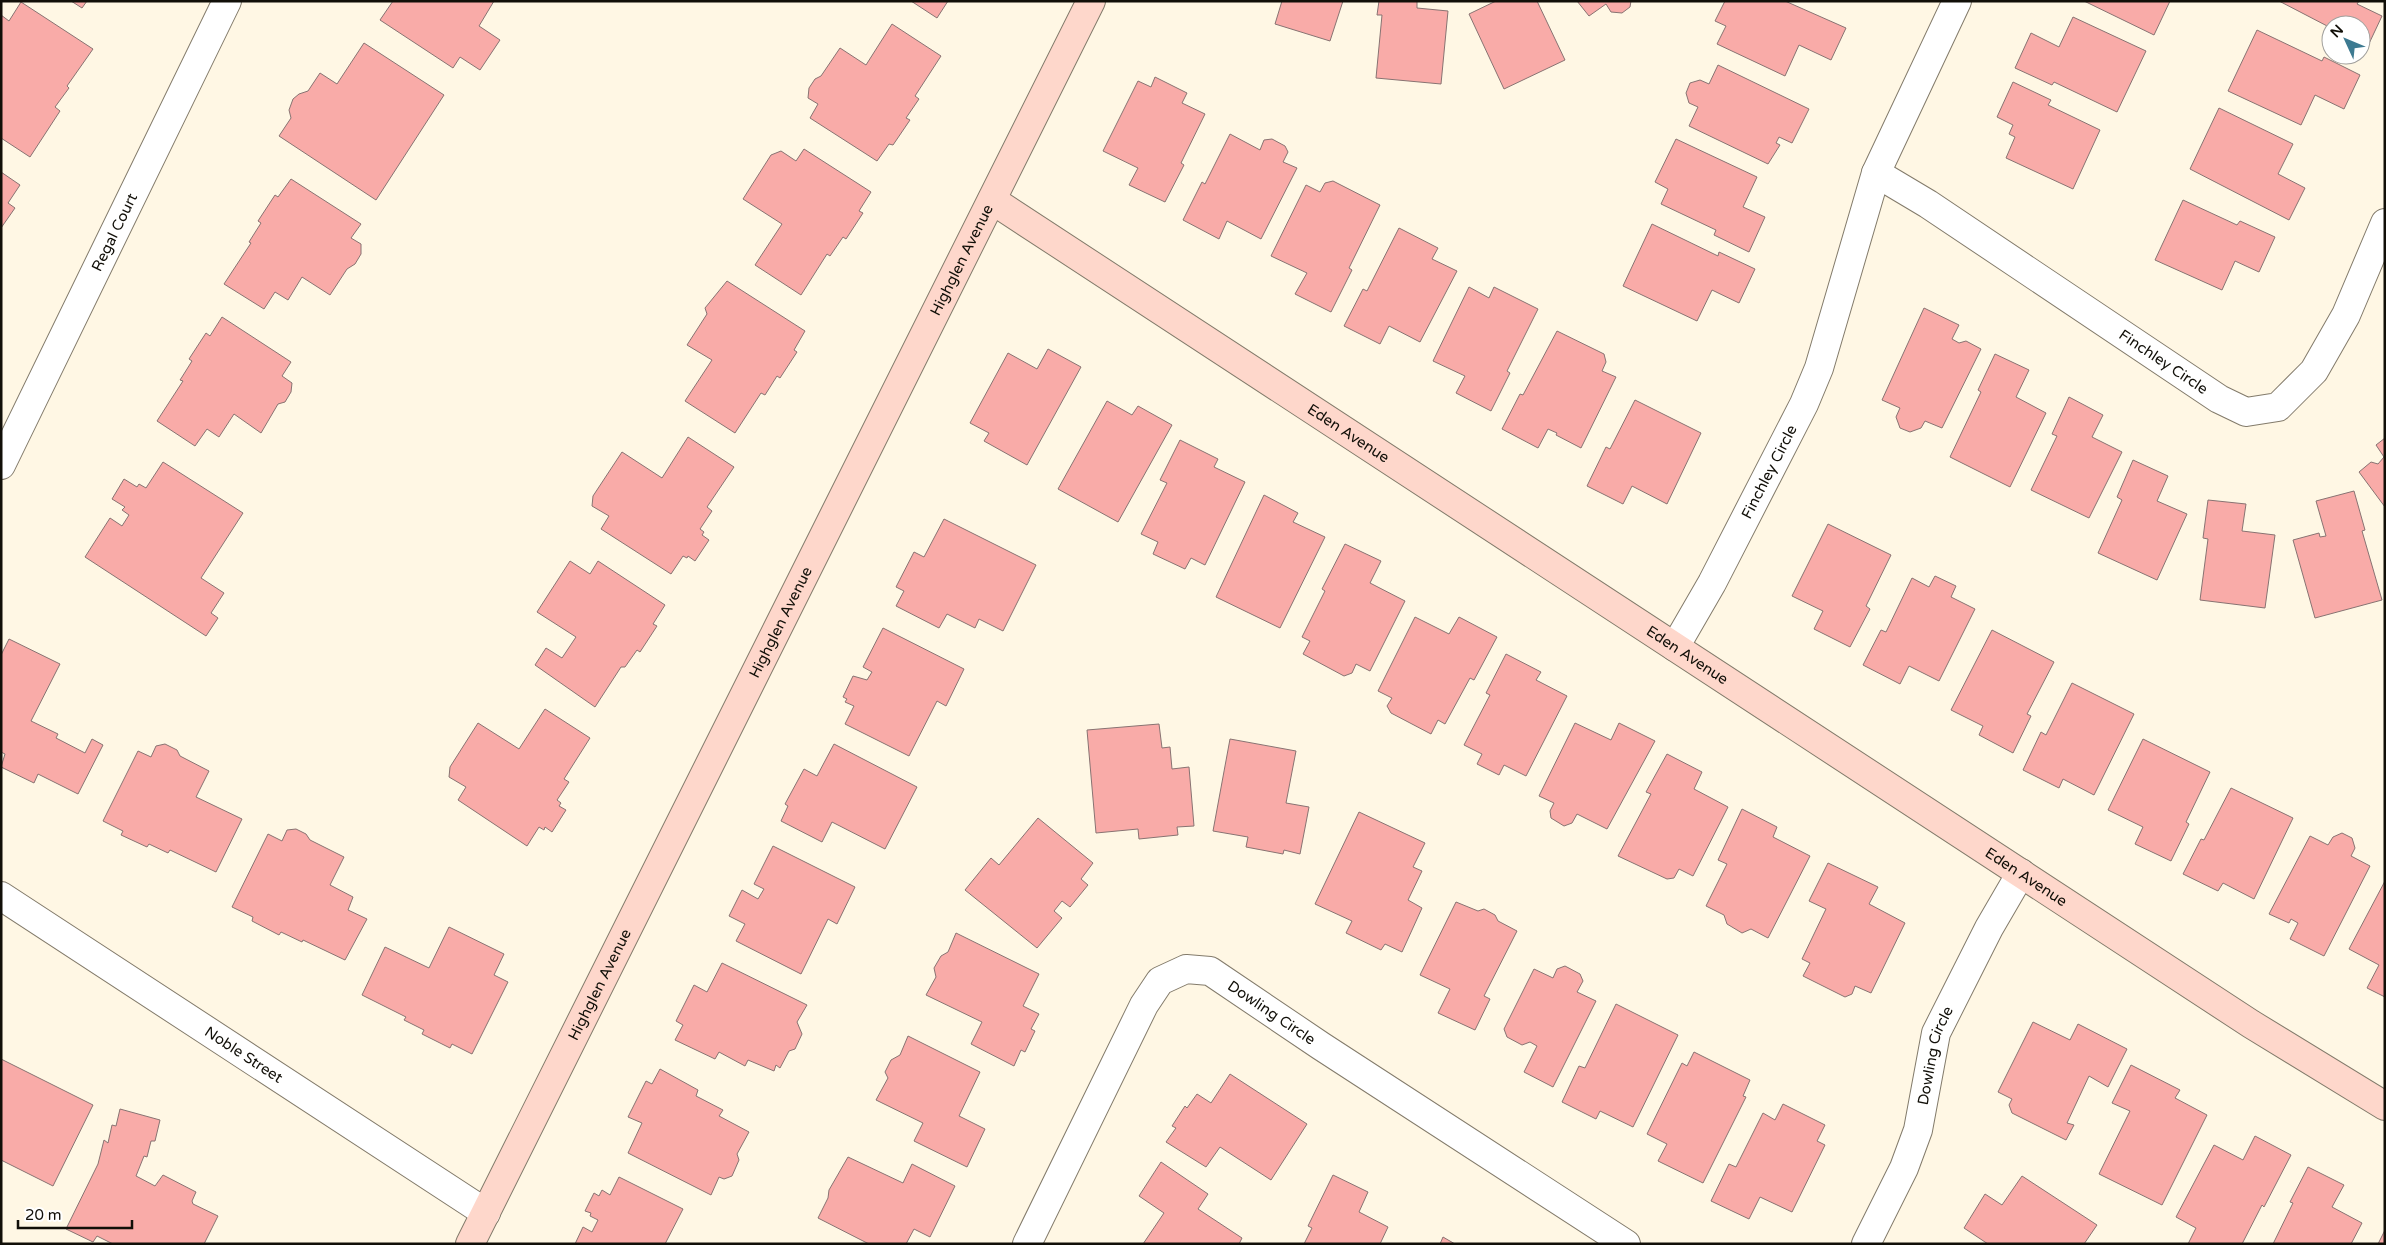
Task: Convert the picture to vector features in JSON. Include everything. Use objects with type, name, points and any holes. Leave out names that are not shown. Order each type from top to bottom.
[{"type":"street","name":"Regal Court","points":[[1,465],[228,1]]},
{"type":"street","name":"Highglen Avenue","points":[[470,1244],[1091,1]]},
{"type":"street","name":"Finchley Circle","points":[[1675,647],[1712,583],[1804,404],[1819,368],[1876,173],[1957,1]]},
{"type":"street","name":"Finchley Circle","points":[[1876,173],[1928,204],[2218,399],[2246,412],[2278,407],[2314,371],[2346,315],[2385,223]]},
{"type":"street","name":"Eden Avenue","points":[[992,200],[2251,1024],[2385,1106]]},
{"type":"street","name":"Dowling Circle","points":[[1866,1244],[1904,1168],[1918,1130],[1936,1033],[1989,928],[2021,873]]},
{"type":"street","name":"Noble Street","points":[[1,896],[486,1213]]},
{"type":"street","name":"Dowling Circle","points":[[1027,1244],[1144,1005],[1160,981],[1186,969],[1210,971],[1321,1046],[1626,1244]]},
{"type":"building","points":[[71,1],[87,1],[82,8]]},
{"type":"building","points":[[393,1],[494,1],[479,26],[500,40],[480,70],[460,57],[453,68],[380,20]]},
{"type":"building","points":[[911,1],[948,1],[937,18]]},
{"type":"building","points":[[1282,1],[1343,1],[1330,41],[1275,24]]},
{"type":"building","points":[[1379,1],[1417,1],[1417,8],[1448,11],[1441,84],[1376,78],[1382,15],[1377,15]]},
{"type":"building","points":[[1496,1],[1537,1],[1565,60],[1504,89],[1469,14]]},
{"type":"building","points":[[1577,1],[1631,1],[1630,7],[1622,13],[1611,12],[1606,4],[1589,16]]},
{"type":"building","points":[[1725,1],[1785,1],[1846,28],[1831,60],[1799,45],[1785,76],[1717,44],[1726,26],[1715,21]]},
{"type":"building","points":[[2084,1],[2170,1],[2154,35]]},
{"type":"building","points":[[2279,1],[2359,1],[2357,4],[2382,16],[2371,39],[2371,15],[2321,15],[2321,23]]},
{"type":"building","points":[[21,2],[93,49],[67,86],[69,88],[55,107],[60,111],[30,157],[1,138],[1,15],[9,21]]},
{"type":"building","points":[[2073,17],[2146,51],[2117,112],[2054,82],[2052,85],[2015,68],[2031,33],[2059,47]]},
{"type":"building","points":[[892,24],[941,56],[915,96],[919,99],[906,118],[910,120],[893,145],[889,144],[877,161],[810,118],[818,104],[808,98],[809,88],[815,79],[821,76],[840,48],[866,65]]},
{"type":"building","points":[[2257,30],[2321,61],[2321,65],[2340,65],[2360,75],[2344,109],[2315,95],[2301,125],[2228,91]]},
{"type":"building","points":[[364,43],[444,95],[376,200],[279,136],[291,118],[289,110],[293,99],[299,94],[308,91],[320,73],[337,84]]},
{"type":"building","points":[[1718,65],[1809,109],[1792,143],[1779,137],[1776,143],[1780,145],[1768,164],[1689,126],[1698,107],[1689,103],[1686,93],[1690,83],[1700,80],[1709,84]]},
{"type":"building","points":[[1155,77],[1187,93],[1182,103],[1205,114],[1181,163],[1184,165],[1165,202],[1129,185],[1138,168],[1103,151],[1138,81],[1151,87]]},
{"type":"building","points":[[2013,82],[2051,100],[2048,105],[2100,130],[2073,189],[2006,158],[2015,137],[2009,134],[2013,125],[1997,117]]},
{"type":"building","points":[[2219,108],[2293,144],[2278,174],[2305,188],[2289,220],[2190,169]]},
{"type":"building","points":[[1230,134],[1260,150],[1264,140],[1272,139],[1285,146],[1288,152],[1283,162],[1297,168],[1261,239],[1227,221],[1219,239],[1183,220],[1202,182],[1205,184]]},
{"type":"building","points":[[1676,139],[1757,177],[1743,207],[1765,217],[1749,252],[1714,235],[1716,230],[1661,204],[1668,189],[1655,182]]},
{"type":"building","points":[[804,149],[871,192],[859,211],[863,213],[846,239],[843,237],[830,256],[827,254],[801,295],[755,265],[782,224],[743,199],[771,155],[781,151],[796,161]]},
{"type":"building","points":[[1,172],[20,185],[8,203],[15,208],[1,228]]},
{"type":"building","points":[[291,179],[361,224],[351,238],[361,244],[361,254],[355,264],[347,269],[330,295],[302,277],[288,300],[275,292],[264,309],[224,284],[251,243],[249,242],[261,223],[258,221],[275,195],[278,197]]},
{"type":"building","points":[[1333,181],[1380,205],[1349,268],[1352,270],[1331,312],[1295,294],[1307,273],[1271,256],[1306,185],[1320,192],[1325,183]]},
{"type":"building","points":[[2183,200],[2237,225],[2240,221],[2275,237],[2259,272],[2235,261],[2222,290],[2155,260]]},
{"type":"building","points":[[1652,224],[1718,256],[1719,252],[1755,269],[1739,303],[1712,290],[1697,321],[1623,286]]},
{"type":"building","points":[[1399,228],[1438,248],[1432,259],[1457,271],[1420,342],[1389,326],[1380,344],[1344,326],[1363,289],[1367,291]]},
{"type":"building","points":[[727,281],[805,331],[794,350],[797,352],[780,378],[777,376],[765,395],[761,393],[735,433],[685,401],[712,360],[687,345],[707,314],[705,308]]},
{"type":"building","points":[[1469,287],[1489,298],[1494,287],[1538,309],[1507,371],[1510,373],[1491,411],[1456,393],[1465,376],[1433,361]]},
{"type":"building","points":[[1924,308],[1959,325],[1952,339],[1959,343],[1966,341],[1981,349],[1942,428],[1925,421],[1921,428],[1910,432],[1900,428],[1896,417],[1900,408],[1882,400]]},
{"type":"building","points":[[222,317],[291,362],[282,376],[292,383],[291,392],[285,402],[278,404],[261,433],[234,414],[219,437],[207,429],[195,446],[157,421],[183,381],[180,380],[192,361],[189,359],[206,333],[210,336]]},
{"type":"building","points":[[1557,331],[1604,354],[1606,362],[1602,371],[1616,377],[1581,448],[1548,429],[1538,448],[1502,429],[1520,394],[1523,395]]},
{"type":"building","points":[[1048,349],[1081,367],[1027,465],[984,441],[989,433],[970,423],[1008,353],[1037,369]]},
{"type":"building","points":[[1995,354],[2029,370],[2016,397],[2046,413],[2010,487],[1950,457],[1981,392],[1978,390]]},
{"type":"building","points":[[2069,397],[2103,415],[2092,437],[2122,452],[2089,518],[2031,490],[2057,436],[2052,434]]},
{"type":"building","points":[[1635,400],[1701,433],[1667,504],[1632,486],[1623,504],[1587,486],[1606,447],[1610,449]]},
{"type":"building","points":[[1107,401],[1132,415],[1138,406],[1172,425],[1118,522],[1058,489]]},
{"type":"building","points":[[688,437],[734,467],[707,507],[712,511],[700,529],[704,532],[702,535],[709,540],[695,561],[688,556],[687,558],[683,556],[671,574],[601,529],[609,516],[592,506],[593,496],[622,452],[662,478]]},
{"type":"building","points":[[2385,438],[2385,507],[2359,472],[2371,462],[2378,464],[2384,457],[2376,445]]},
{"type":"building","points":[[1180,440],[1218,459],[1214,467],[1245,482],[1205,565],[1191,558],[1185,569],[1153,554],[1158,542],[1141,534],[1167,483],[1160,480]]},
{"type":"building","points":[[2133,460],[2168,476],[2157,501],[2187,514],[2157,580],[2098,553],[2122,500],[2117,497]]},
{"type":"building","points":[[163,462],[243,513],[201,578],[224,593],[211,613],[218,618],[206,636],[85,557],[110,518],[122,526],[129,515],[122,510],[125,507],[112,499],[124,479],[137,487],[139,484],[146,488]]},
{"type":"building","points":[[2354,491],[2365,530],[2362,531],[2382,600],[2315,618],[2293,540],[2319,533],[2320,537],[2326,536],[2316,501]]},
{"type":"building","points":[[1264,495],[1298,513],[1293,522],[1325,537],[1280,628],[1216,597]]},
{"type":"building","points":[[2208,500],[2246,504],[2242,531],[2275,535],[2265,608],[2200,600],[2208,539],[2203,538]]},
{"type":"building","points":[[944,519],[1036,565],[1003,631],[979,619],[975,628],[947,614],[939,628],[896,606],[904,591],[896,587],[914,552],[924,557]]},
{"type":"building","points":[[1828,524],[1891,555],[1866,606],[1870,609],[1850,647],[1814,629],[1823,611],[1792,596]]},
{"type":"building","points":[[1345,544],[1381,561],[1370,583],[1405,601],[1370,671],[1356,664],[1352,673],[1344,676],[1303,654],[1310,641],[1302,637],[1325,591],[1322,589]]},
{"type":"building","points":[[570,561],[590,574],[598,561],[665,605],[653,624],[657,626],[640,652],[637,650],[625,667],[621,667],[595,707],[535,665],[546,648],[562,658],[576,637],[537,612]]},
{"type":"building","points":[[1935,576],[1956,586],[1951,597],[1975,609],[1939,681],[1909,666],[1900,684],[1863,665],[1881,630],[1886,632],[1912,578],[1929,587]]},
{"type":"building","points":[[1415,617],[1449,634],[1459,617],[1497,637],[1474,680],[1470,678],[1445,724],[1438,720],[1431,734],[1391,713],[1387,706],[1392,698],[1378,691]]},
{"type":"building","points":[[883,628],[964,669],[946,706],[937,701],[909,756],[845,724],[854,706],[845,702],[847,699],[843,697],[853,676],[867,680],[872,672],[863,667]]},
{"type":"building","points":[[1992,630],[2054,662],[2027,714],[2031,716],[2013,753],[1979,735],[1983,726],[1951,710]]},
{"type":"building","points":[[9,639],[60,664],[31,721],[58,734],[56,738],[85,753],[92,739],[103,745],[78,794],[38,774],[34,783],[1,767],[5,754],[1,752],[1,655]]},
{"type":"building","points":[[1506,654],[1541,672],[1536,680],[1567,696],[1526,776],[1504,765],[1499,775],[1477,764],[1482,754],[1464,745],[1490,695],[1486,693]]},
{"type":"building","points":[[2072,683],[2134,714],[2094,795],[2063,779],[2059,788],[2023,770],[2041,732],[2046,735]]},
{"type":"building","points":[[545,709],[590,738],[564,779],[569,782],[557,800],[561,803],[559,806],[566,810],[552,832],[545,827],[544,830],[539,827],[527,846],[458,800],[466,787],[449,777],[450,767],[478,723],[519,749]]},
{"type":"building","points":[[1575,723],[1611,740],[1619,723],[1655,741],[1607,829],[1577,814],[1572,823],[1564,826],[1551,818],[1550,811],[1554,803],[1539,796]]},
{"type":"building","points":[[1159,724],[1162,748],[1170,747],[1172,769],[1189,767],[1194,826],[1177,827],[1178,835],[1139,839],[1138,829],[1096,833],[1087,730]]},
{"type":"building","points":[[1230,739],[1296,751],[1286,803],[1309,807],[1300,854],[1284,850],[1283,854],[1246,847],[1248,837],[1213,831]]},
{"type":"building","points":[[2143,739],[2210,772],[2186,822],[2189,824],[2171,861],[2135,844],[2143,827],[2108,810]]},
{"type":"building","points":[[165,744],[177,750],[180,756],[209,771],[196,797],[242,819],[216,872],[170,850],[168,853],[149,844],[147,847],[121,835],[123,831],[103,821],[138,751],[151,757],[156,746]]},
{"type":"building","points":[[834,744],[917,787],[885,849],[832,822],[822,842],[781,821],[788,806],[785,804],[804,769],[817,776]]},
{"type":"building","points":[[1667,754],[1702,772],[1694,789],[1728,807],[1693,876],[1679,869],[1674,878],[1667,879],[1618,856],[1651,794],[1646,792]]},
{"type":"building","points":[[2231,788],[2293,818],[2254,899],[2223,883],[2218,891],[2183,874],[2201,839],[2204,840]]},
{"type":"building","points":[[1742,809],[1777,827],[1773,837],[1810,856],[1768,938],[1751,929],[1742,933],[1727,924],[1724,915],[1706,906],[1727,864],[1718,860]]},
{"type":"building","points":[[1359,812],[1425,843],[1413,867],[1422,871],[1408,900],[1422,908],[1402,952],[1385,944],[1381,950],[1346,933],[1352,921],[1315,904]]},
{"type":"building","points":[[1038,818],[1093,863],[1081,879],[1088,885],[1070,907],[1062,901],[1054,911],[1062,918],[1037,948],[965,890],[991,858],[999,865]]},
{"type":"building","points":[[296,829],[306,834],[310,840],[344,857],[330,885],[353,897],[348,910],[367,919],[345,960],[303,940],[302,942],[281,932],[279,935],[252,921],[253,917],[232,907],[268,834],[282,841],[287,830]]},
{"type":"building","points":[[2342,833],[2352,838],[2355,848],[2351,856],[2370,866],[2324,956],[2290,939],[2298,923],[2291,919],[2289,923],[2269,914],[2310,836],[2328,845],[2333,837]]},
{"type":"building","points":[[773,846],[855,887],[837,924],[828,919],[801,974],[736,941],[745,924],[729,916],[742,890],[758,899],[764,889],[754,884]]},
{"type":"building","points":[[1828,863],[1878,887],[1869,904],[1905,923],[1871,993],[1855,986],[1852,994],[1845,997],[1803,976],[1810,963],[1802,959],[1826,909],[1809,901]]},
{"type":"building","points":[[2385,881],[2385,997],[2367,988],[2379,965],[2349,949]]},
{"type":"building","points":[[1456,902],[1478,911],[1484,909],[1495,915],[1498,921],[1517,931],[1484,996],[1490,999],[1475,1030],[1438,1013],[1450,989],[1420,975]]},
{"type":"building","points":[[449,927],[504,954],[494,975],[508,982],[472,1054],[452,1044],[450,1048],[422,1034],[424,1030],[404,1020],[406,1017],[362,995],[385,947],[429,968]]},
{"type":"building","points":[[956,933],[1039,974],[1023,1006],[1039,1014],[1031,1029],[1035,1031],[1025,1052],[1021,1050],[1014,1066],[971,1044],[982,1022],[926,995],[936,977],[934,968],[941,956],[948,952]]},
{"type":"building","points":[[722,963],[807,1005],[797,1022],[802,1034],[795,1049],[789,1051],[780,1068],[776,1065],[774,1071],[748,1060],[745,1066],[719,1052],[715,1059],[675,1040],[683,1025],[676,1021],[694,985],[707,992]]},
{"type":"building","points":[[1565,966],[1580,974],[1583,981],[1577,992],[1596,1001],[1553,1087],[1524,1072],[1537,1046],[1530,1042],[1522,1045],[1507,1037],[1504,1029],[1534,969],[1553,978],[1557,969]]},
{"type":"building","points":[[1616,1004],[1678,1035],[1633,1127],[1600,1111],[1596,1119],[1562,1102],[1579,1066],[1585,1068]]},
{"type":"building","points":[[2033,1022],[2070,1040],[2078,1024],[2127,1049],[2108,1087],[2089,1076],[2067,1123],[2074,1125],[2066,1140],[2012,1113],[2009,1105],[2012,1099],[1998,1092]]},
{"type":"building","points":[[908,1036],[980,1072],[959,1116],[985,1129],[967,1167],[914,1141],[923,1123],[876,1100],[888,1078],[885,1072],[891,1060],[900,1055]]},
{"type":"building","points":[[1694,1052],[1750,1080],[1743,1096],[1746,1097],[1703,1183],[1658,1161],[1667,1144],[1647,1134],[1682,1063],[1687,1066]]},
{"type":"building","points":[[1,1059],[93,1105],[53,1186],[1,1160]]},
{"type":"building","points":[[2131,1065],[2180,1090],[2175,1098],[2207,1115],[2162,1205],[2099,1174],[2130,1111],[2112,1103]]},
{"type":"building","points":[[660,1069],[698,1090],[696,1096],[723,1110],[719,1116],[749,1132],[737,1154],[739,1160],[732,1176],[724,1179],[719,1177],[711,1195],[628,1153],[642,1123],[628,1117],[646,1081],[652,1084]]},
{"type":"building","points":[[1230,1074],[1307,1124],[1271,1180],[1220,1147],[1206,1167],[1166,1142],[1176,1128],[1172,1126],[1185,1106],[1187,1108],[1197,1094],[1211,1103]]},
{"type":"building","points":[[1783,1104],[1825,1125],[1817,1141],[1825,1145],[1792,1212],[1760,1197],[1749,1219],[1711,1201],[1729,1164],[1736,1167],[1763,1113],[1775,1120]]},
{"type":"building","points":[[120,1109],[160,1120],[155,1141],[151,1141],[147,1157],[144,1156],[136,1176],[155,1186],[163,1175],[196,1192],[192,1201],[193,1204],[218,1216],[204,1244],[113,1244],[97,1236],[93,1242],[66,1229],[98,1164],[104,1140],[108,1143],[112,1125],[116,1126]]},
{"type":"building","points":[[2255,1136],[2291,1155],[2242,1244],[2188,1244],[2196,1228],[2176,1217],[2214,1145],[2243,1160]]},
{"type":"building","points":[[848,1157],[903,1183],[912,1164],[955,1186],[930,1237],[914,1229],[906,1244],[869,1244],[818,1218],[828,1198],[829,1190]]},
{"type":"building","points":[[1161,1162],[1208,1194],[1198,1209],[1242,1238],[1239,1244],[1143,1244],[1164,1213],[1139,1196]]},
{"type":"building","points":[[2308,1167],[2344,1185],[2332,1207],[2362,1223],[2351,1244],[2273,1244],[2293,1203],[2290,1202]]},
{"type":"building","points":[[1333,1175],[1368,1192],[1359,1212],[1388,1227],[1380,1244],[1304,1244],[1312,1228],[1308,1226]]},
{"type":"building","points":[[2022,1176],[2097,1225],[2084,1244],[1988,1244],[1964,1228],[1985,1194],[2002,1205]]},
{"type":"building","points":[[619,1177],[683,1209],[665,1244],[575,1244],[583,1227],[592,1232],[598,1220],[590,1216],[591,1213],[585,1211],[594,1193],[599,1196],[602,1190],[610,1195]]},
{"type":"building","points":[[2385,1230],[2385,1244],[2378,1244]]},
{"type":"building","points":[[1443,1237],[1455,1244],[1440,1244]]}]
